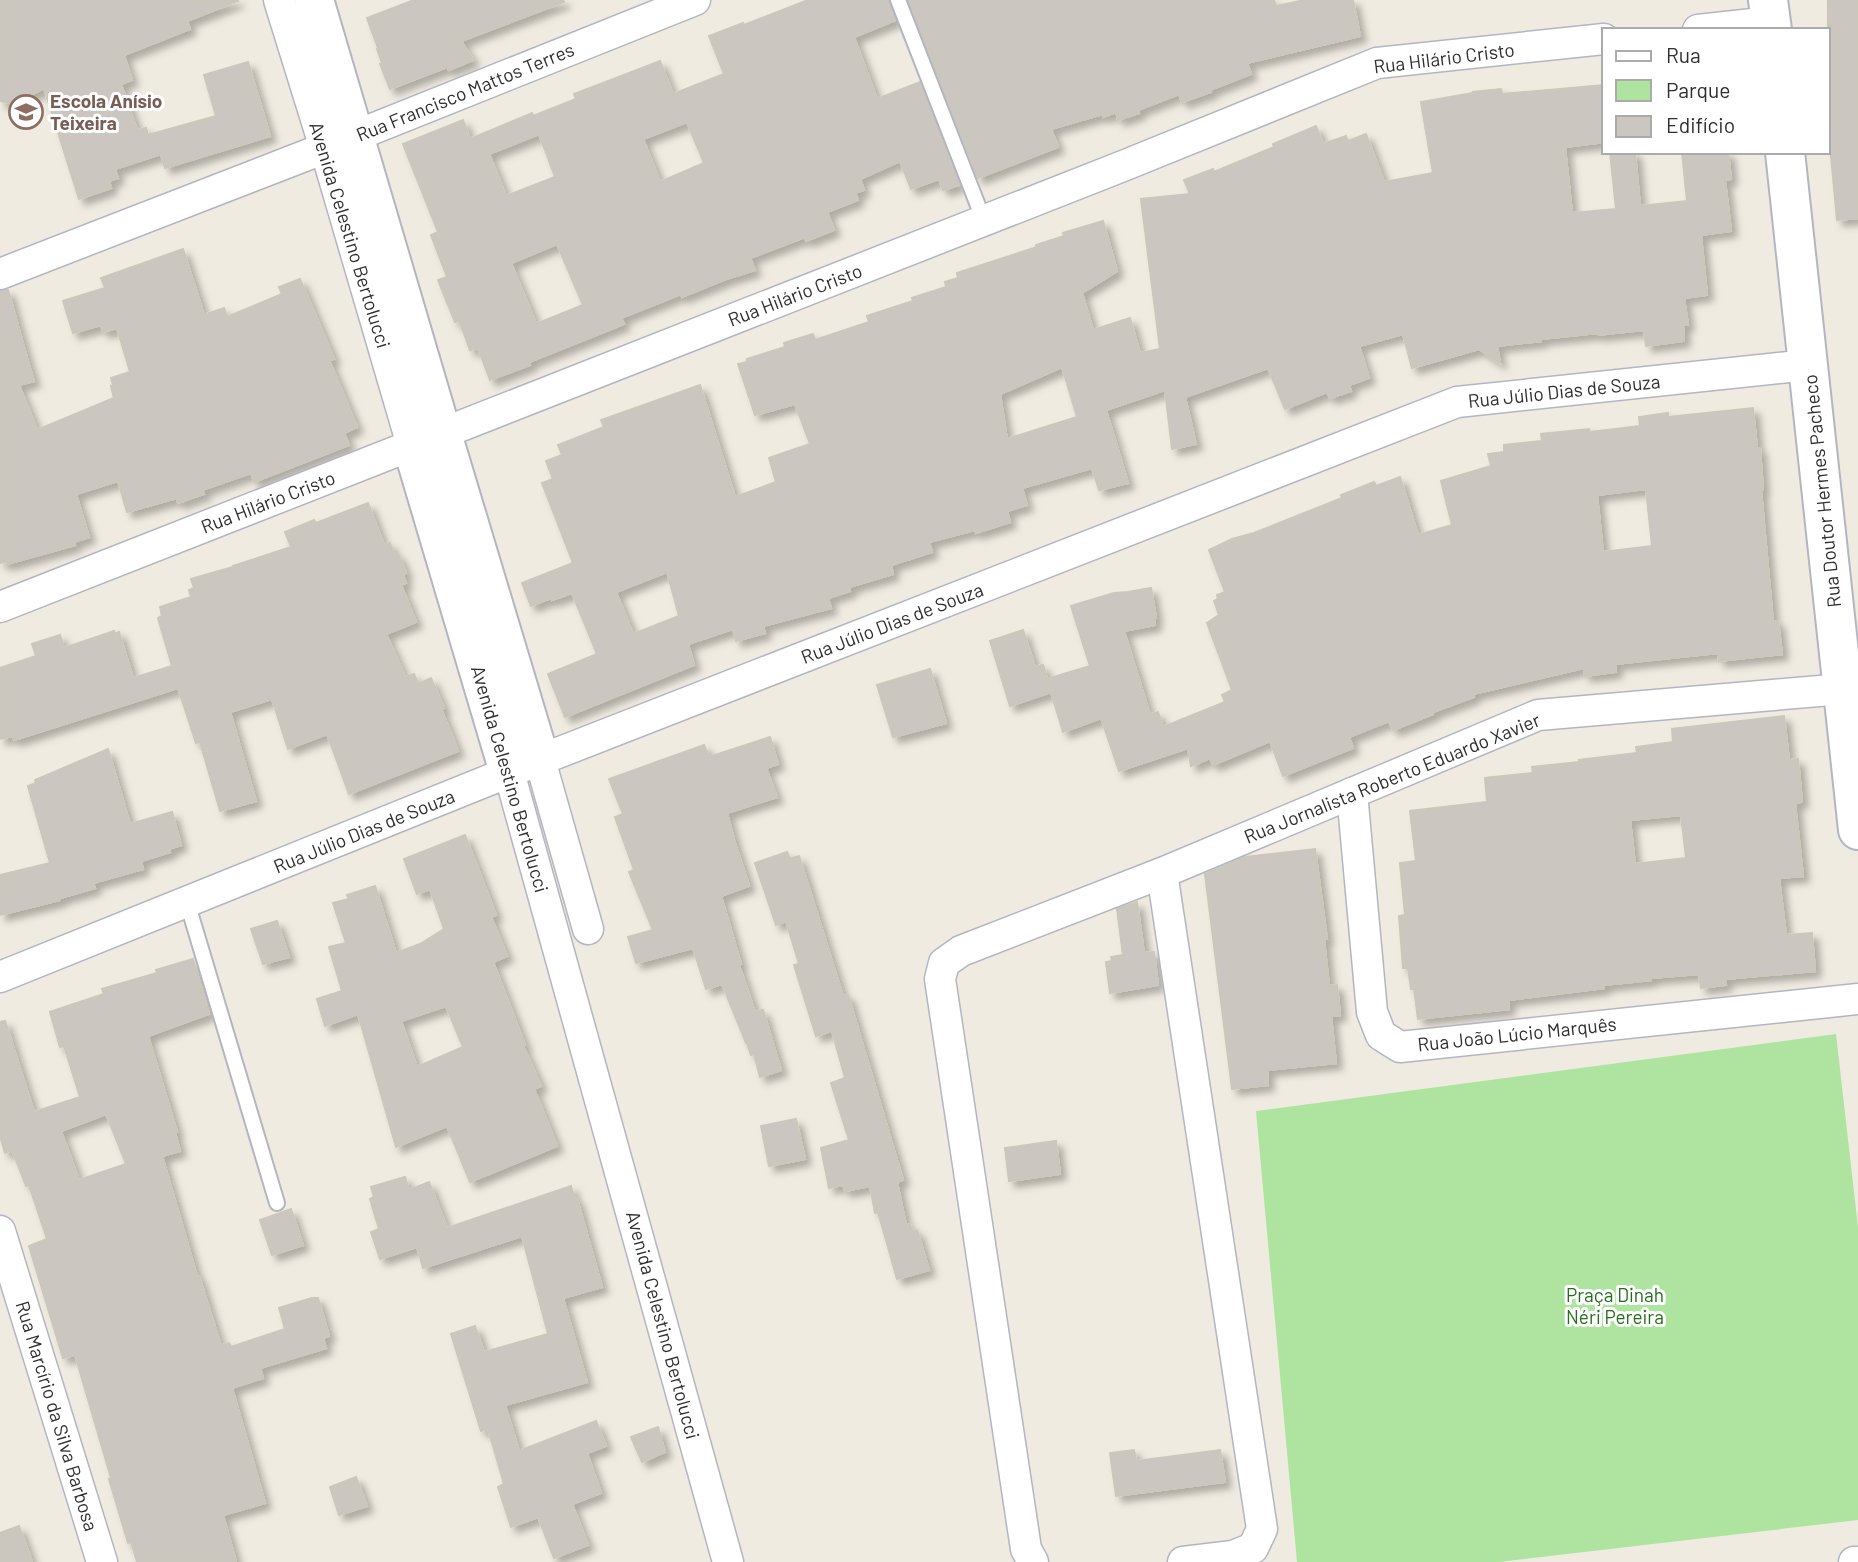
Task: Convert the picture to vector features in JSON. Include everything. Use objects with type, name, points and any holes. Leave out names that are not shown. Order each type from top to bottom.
[{"type":"street","name":"Avenida Celestino Bertolucci","points":[[279,0],[339,142],[525,766],[728,1562]]},
{"type":"street","name":"Avenida Celestino Bertolucci","points":[[314,0],[339,142]]},
{"type":"street","name":"Rua Francisco Mattos Terres","points":[[0,274],[695,0]]},
{"type":"street","points":[[1709,28],[1770,17]]},
{"type":"street","name":"Rua Hilário Cristo","points":[[0,607],[1377,63],[1602,40]]},
{"type":"street","name":"Rua Doutor Hermes Pacheco","points":[[1785,154],[1858,830]]},
{"type":"street","name":"Rua Júlio Dias de Souza","points":[[0,977],[525,766],[1457,402],[1808,365]]},
{"type":"street","name":"Rua Jornalista Roberto Eduardo Xavier","points":[[1032,1562],[1026,1549],[940,979],[944,963],[961,951],[1161,873],[1538,715],[1843,689]]},
{"type":"street","name":"Avenida Celestino Bertolucci","points":[[525,766],[588,929]]},
{"type":"street","name":"Rua João Lúcio Marquês","points":[[1352,793],[1373,1012],[1381,1035],[1400,1047],[1858,999]]},
{"type":"street","points":[[1161,873],[1262,1529],[1252,1548],[1233,1556],[1184,1562]]},
{"type":"street","name":"Rua Marcírio da Silva Barbosa","points":[[0,1231],[102,1562]]},
{"type":"lane","points":[[898,0],[984,220]]},
{"type":"lane","points":[[187,902],[277,1203]]},
{"type":"green space","name":"Praça Dinah Néri Pereira","points":[[1836,1034],[1858,1227],[1858,1520],[1499,1562],[1297,1562],[1256,1111]]},
{"type":"building","points":[[0,0],[237,0],[187,21],[190,29],[124,55],[132,80],[121,84],[137,130],[146,128],[148,135],[216,116],[204,75],[248,62],[270,136],[165,168],[161,154],[115,169],[118,178],[109,181],[111,188],[79,199],[44,88],[13,104],[0,101]]},
{"type":"building","points":[[414,0],[564,2],[461,41],[473,60],[390,89],[367,18]]},
{"type":"building","points":[[808,0],[889,0],[896,20],[854,37],[877,99],[920,82],[959,185],[943,190],[939,179],[911,189],[900,161],[860,179],[864,190],[855,193],[858,200],[827,212],[834,230],[806,241],[805,237],[750,258],[755,270],[682,297],[681,294],[621,318],[624,324],[490,380],[478,348],[470,350],[459,320],[455,322],[438,280],[447,277],[431,235],[438,232],[403,144],[463,120],[470,139],[532,113],[533,116],[576,99],[574,94],[660,61],[673,94],[724,74],[709,36],[743,23],[744,25]],"holes":[[[687,122],[704,163],[660,182],[643,139]],[[539,134],[555,177],[506,196],[489,154]],[[557,244],[583,305],[536,324],[511,263]]]},
{"type":"building","points":[[908,0],[1274,0],[1276,6],[1305,0],[1353,0],[1360,36],[1247,63],[1251,74],[1182,102],[1179,94],[1118,120],[1116,112],[1051,129],[1058,147],[978,178]]},
{"type":"building","points":[[1828,0],[1858,0],[1858,218],[1837,220],[1830,145]]},
{"type":"building","points":[[1602,85],[1602,142],[1565,147],[1572,213],[1616,209],[1610,154],[1635,154],[1640,206],[1687,201],[1682,154],[1728,154],[1731,179],[1725,180],[1731,231],[1701,235],[1707,295],[1684,298],[1688,325],[1683,325],[1684,341],[1646,346],[1644,330],[1598,333],[1497,346],[1500,363],[1479,349],[1412,368],[1403,334],[1359,346],[1369,378],[1349,385],[1351,391],[1330,398],[1327,392],[1285,409],[1268,368],[1185,397],[1196,444],[1172,449],[1165,390],[1106,410],[1128,483],[1099,490],[1092,468],[1022,488],[1027,505],[1007,511],[1010,522],[976,533],[975,530],[929,542],[932,552],[891,565],[893,574],[849,587],[850,591],[828,598],[831,608],[763,626],[765,633],[736,641],[733,629],[688,644],[694,665],[565,717],[548,674],[597,654],[572,593],[531,606],[522,583],[573,563],[542,483],[553,479],[546,461],[562,455],[558,445],[604,427],[601,420],[700,385],[735,497],[776,482],[769,458],[810,444],[795,404],[755,415],[738,364],[785,347],[784,343],[813,334],[815,340],[869,322],[867,316],[946,287],[945,282],[958,278],[957,273],[1037,247],[1036,245],[1064,236],[1063,233],[1103,221],[1117,271],[1082,293],[1093,330],[1130,318],[1140,353],[1160,349],[1141,199],[1190,194],[1184,180],[1213,169],[1214,172],[1316,126],[1323,144],[1346,136],[1348,141],[1366,134],[1384,182],[1433,173],[1421,102],[1501,89],[1502,94]],"holes":[[[1062,367],[1077,417],[1007,439],[1000,394]],[[667,572],[679,616],[633,634],[616,592]]]},
{"type":"building","points":[[183,249],[204,315],[224,308],[227,317],[282,294],[279,287],[300,279],[334,359],[329,360],[357,427],[344,433],[349,445],[254,482],[251,473],[202,490],[204,494],[178,503],[177,498],[127,512],[118,481],[76,494],[89,537],[74,542],[75,545],[7,564],[6,561],[0,563],[0,291],[8,290],[34,381],[19,385],[37,430],[114,398],[111,378],[130,372],[117,328],[103,332],[101,325],[73,333],[63,301],[105,288],[101,278]]},
{"type":"building","points":[[1753,408],[1757,448],[1760,448],[1761,490],[1773,622],[1778,621],[1782,654],[1719,661],[1718,653],[1615,664],[1616,672],[1585,676],[1584,668],[1473,694],[1474,697],[1393,730],[1389,721],[1349,737],[1353,748],[1283,776],[1270,741],[1213,765],[1210,758],[1191,766],[1188,748],[1119,771],[1101,718],[1063,732],[1047,679],[1090,666],[1071,606],[1114,593],[1151,588],[1155,625],[1124,631],[1150,715],[1158,712],[1163,727],[1225,702],[1222,695],[1232,690],[1207,623],[1219,615],[1214,601],[1218,599],[1217,595],[1225,592],[1209,550],[1342,498],[1341,495],[1374,482],[1376,486],[1400,477],[1418,535],[1452,525],[1441,481],[1491,466],[1488,454],[1504,452],[1504,445],[1542,441],[1541,434],[1640,426],[1639,417],[1668,413],[1668,417]],"holes":[[[1646,489],[1652,546],[1603,552],[1597,495]]]},
{"type":"building","points":[[368,503],[384,545],[390,543],[394,555],[398,554],[406,573],[403,575],[406,583],[401,585],[416,622],[386,634],[405,677],[414,674],[418,684],[431,678],[458,751],[349,794],[327,734],[288,749],[272,699],[230,712],[256,801],[220,811],[200,742],[196,743],[178,688],[14,740],[12,736],[0,739],[0,668],[36,656],[32,644],[60,635],[64,648],[114,631],[115,634],[119,632],[133,678],[172,666],[158,618],[162,616],[160,607],[191,597],[189,590],[194,588],[191,579],[291,547],[285,532]]},
{"type":"building","points":[[1023,630],[1035,667],[1043,665],[1051,692],[1010,706],[990,641]]},
{"type":"building","points":[[930,669],[946,723],[893,737],[877,685]]},
{"type":"building","points":[[1784,716],[1789,760],[1798,759],[1802,802],[1795,803],[1803,876],[1779,878],[1786,935],[1812,933],[1815,971],[1725,979],[1726,985],[1701,988],[1699,974],[1651,978],[1604,985],[1604,988],[1508,1000],[1509,1009],[1418,1019],[1408,968],[1403,968],[1399,916],[1405,915],[1400,863],[1416,861],[1410,811],[1487,802],[1485,778],[1533,773],[1532,767],[1637,753],[1636,747],[1673,742],[1672,729]],"holes":[[[1681,815],[1686,858],[1635,864],[1630,820]]]},
{"type":"building","points":[[770,737],[778,764],[766,768],[777,797],[727,813],[749,886],[721,896],[741,964],[739,965],[755,1012],[763,1010],[781,1070],[760,1077],[754,1054],[751,1055],[722,984],[706,989],[693,948],[636,963],[628,937],[653,930],[629,872],[634,870],[615,817],[623,814],[609,779],[704,745],[709,757]]},
{"type":"building","points":[[108,749],[130,824],[172,812],[181,845],[169,849],[170,852],[141,861],[143,869],[93,883],[95,888],[0,915],[0,875],[50,863],[28,786],[36,783],[35,780]]},
{"type":"building","points":[[465,835],[496,915],[491,917],[507,956],[493,962],[525,1045],[523,1046],[541,1086],[534,1089],[557,1146],[470,1182],[447,1126],[396,1147],[358,1014],[325,1026],[317,999],[342,991],[329,947],[346,943],[333,903],[349,899],[347,895],[375,886],[396,953],[420,944],[444,929],[430,889],[417,894],[404,859]],"holes":[[[446,1006],[463,1047],[417,1067],[401,1021]]]},
{"type":"building","points":[[1315,849],[1327,939],[1324,939],[1329,986],[1337,985],[1340,1015],[1331,1016],[1336,1063],[1267,1070],[1268,1085],[1232,1089],[1205,874],[1245,857]]},
{"type":"building","points":[[787,852],[790,859],[799,856],[843,996],[848,995],[903,1180],[897,1182],[906,1225],[910,1224],[912,1232],[917,1230],[929,1270],[897,1279],[878,1212],[875,1213],[870,1186],[845,1191],[843,1185],[829,1188],[821,1148],[849,1140],[831,1083],[845,1078],[832,1031],[816,1036],[794,965],[799,964],[786,921],[776,925],[755,863]]},
{"type":"building","points":[[1137,902],[1144,953],[1154,952],[1158,985],[1110,993],[1106,962],[1112,961],[1111,957],[1123,955],[1117,909]]},
{"type":"building","points":[[277,921],[289,957],[263,964],[251,929]]},
{"type":"building","points":[[193,959],[209,1014],[148,1036],[177,1132],[175,1133],[180,1151],[162,1156],[197,1276],[221,1346],[229,1343],[231,1347],[285,1329],[279,1308],[312,1298],[318,1298],[329,1336],[323,1338],[326,1348],[260,1368],[263,1378],[232,1388],[265,1503],[223,1515],[236,1562],[137,1562],[131,1542],[128,1543],[75,1355],[63,1358],[29,1246],[47,1239],[29,1185],[26,1186],[12,1150],[5,1153],[0,1136],[0,1022],[5,1021],[34,1112],[80,1097],[64,1046],[60,1047],[50,1012],[104,994],[102,989],[157,973],[156,970]],"holes":[[[106,1114],[126,1164],[79,1180],[61,1131]]]},
{"type":"building","points":[[796,1119],[805,1159],[769,1166],[761,1126]]},
{"type":"building","points":[[1056,1141],[1060,1174],[1009,1181],[1005,1148]]},
{"type":"building","points":[[405,1177],[409,1190],[429,1182],[447,1228],[571,1186],[602,1287],[563,1298],[587,1382],[505,1405],[519,1451],[596,1421],[606,1446],[587,1453],[601,1493],[572,1504],[588,1545],[554,1558],[538,1517],[511,1527],[498,1487],[504,1484],[488,1429],[481,1431],[451,1334],[475,1326],[484,1352],[548,1334],[522,1236],[423,1268],[417,1247],[380,1259],[371,1232],[379,1229],[370,1199],[374,1197],[371,1187]]},
{"type":"building","points":[[291,1209],[303,1245],[272,1255],[260,1220]]},
{"type":"building","points":[[658,1427],[665,1452],[642,1462],[631,1437]]},
{"type":"building","points":[[1134,1450],[1136,1461],[1220,1450],[1225,1482],[1116,1496],[1110,1453]]},
{"type":"building","points":[[356,1477],[367,1506],[339,1515],[330,1487]]},
{"type":"building","points":[[19,1526],[32,1562],[0,1562],[0,1533]]},
{"type":"place","name":"Escola Anísio Teixeira","points":[[26,112]]}]
